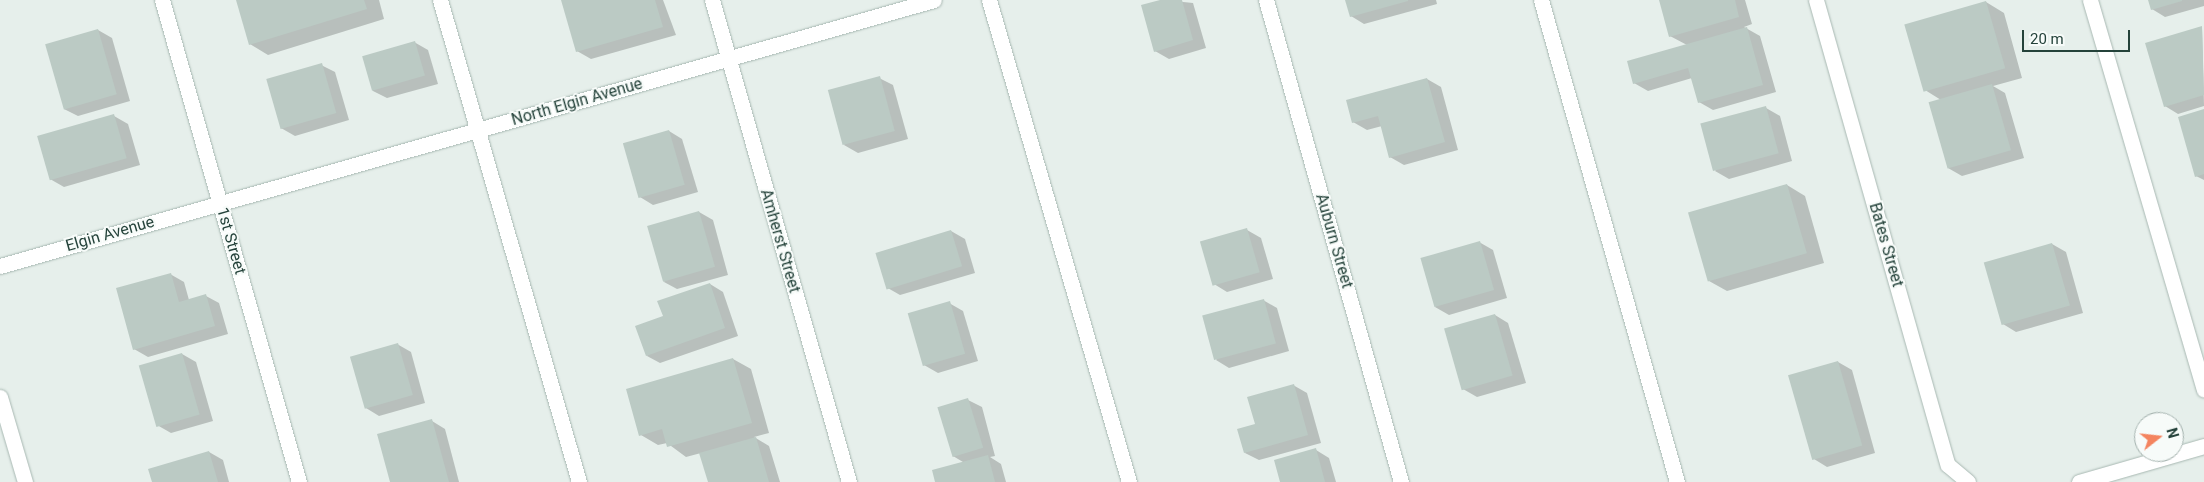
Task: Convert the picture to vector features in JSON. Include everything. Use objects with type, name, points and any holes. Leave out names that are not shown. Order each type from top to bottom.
[{"type":"street","name":"1st Street","points":[[162,0],[299,482]]},
{"type":"street","points":[[440,0],[579,482]]},
{"type":"street","name":"Amherst Street","points":[[712,0],[849,482]]},
{"type":"street","name":"North Elgin Avenue","points":[[220,203],[934,0]]},
{"type":"street","points":[[988,0],[1129,482]]},
{"type":"street","name":"Auburn Street","points":[[1266,0],[1401,482]]},
{"type":"street","points":[[1541,0],[1677,482]]},
{"type":"street","name":"Bates Street","points":[[1816,0],[1948,465],[1968,482]]},
{"type":"street","points":[[2090,0],[2204,390]]},
{"type":"street","name":"Elgin Avenue","points":[[0,266],[220,203]]},
{"type":"street","points":[[0,397],[25,482]]},
{"type":"street","points":[[2079,482],[2204,446]]},
{"type":"building","points":[[236,0],[364,0],[367,9],[249,45]]},
{"type":"building","points":[[561,0],[655,0],[663,27],[576,52]]},
{"type":"building","points":[[1160,0],[1182,0],[1193,40],[1154,52],[1141,5]]},
{"type":"building","points":[[1345,0],[1408,0],[1408,1],[1350,17]]},
{"type":"building","points":[[1659,0],[1735,0],[1739,17],[1669,37]]},
{"type":"building","points":[[2148,0],[2182,0],[2182,1],[2151,10]]},
{"type":"building","points":[[1986,1],[2005,68],[1924,92],[1904,24]]},
{"type":"building","points":[[2202,26],[2204,95],[2164,107],[2145,43]]},
{"type":"building","points":[[1747,27],[1763,85],[1698,103],[1688,68],[1633,84],[1627,61]]},
{"type":"building","points":[[98,29],[117,94],[64,110],[45,44]]},
{"type":"building","points":[[415,41],[425,76],[372,91],[362,56]]},
{"type":"building","points":[[322,63],[336,113],[281,129],[266,79]]},
{"type":"building","points":[[880,76],[895,131],[843,145],[828,90]]},
{"type":"building","points":[[1427,78],[1445,142],[1389,158],[1378,116],[1352,123],[1346,100]]},
{"type":"building","points":[[1992,84],[2011,150],[1948,169],[1929,102]]},
{"type":"building","points":[[1766,106],[1779,153],[1713,171],[1700,124]]},
{"type":"building","points":[[2204,109],[2204,174],[2195,177],[2178,117]]},
{"type":"building","points":[[114,114],[127,158],[50,180],[37,136]]},
{"type":"building","points":[[669,130],[685,185],[639,198],[623,143]]},
{"type":"building","points":[[1787,184],[1807,253],[1708,282],[1688,212]]},
{"type":"building","points":[[699,211],[715,267],[663,282],[647,226]]},
{"type":"building","points":[[1247,228],[1260,272],[1213,286],[1200,242]]},
{"type":"building","points":[[951,230],[962,266],[887,289],[875,253]]},
{"type":"building","points":[[1480,241],[1494,290],[1434,307],[1420,258]]},
{"type":"building","points":[[2052,243],[2070,305],[2002,325],[1984,263]]},
{"type":"building","points":[[171,273],[179,302],[206,294],[215,326],[133,350],[116,288]]},
{"type":"building","points":[[710,283],[725,328],[646,356],[635,326],[663,316],[657,301]]},
{"type":"building","points":[[1264,299],[1276,343],[1214,360],[1202,316]]},
{"type":"building","points":[[950,301],[965,354],[923,366],[908,313]]},
{"type":"building","points":[[1495,314],[1513,376],[1462,390],[1444,329]]},
{"type":"building","points":[[398,343],[413,395],[365,409],[350,357]]},
{"type":"building","points":[[182,353],[200,415],[156,427],[139,365]]},
{"type":"building","points":[[733,358],[752,423],[667,447],[662,429],[639,436],[626,389]]},
{"type":"building","points":[[1838,361],[1862,446],[1812,460],[1788,375]]},
{"type":"building","points":[[1294,384],[1308,435],[1244,453],[1237,429],[1255,424],[1247,397]]},
{"type":"building","points":[[968,398],[983,448],[953,457],[937,407]]},
{"type":"building","points":[[432,419],[449,482],[390,482],[377,434]]},
{"type":"building","points":[[756,437],[769,482],[708,482],[699,453]]},
{"type":"building","points":[[1316,448],[1325,482],[1280,482],[1274,460]]},
{"type":"building","points":[[209,451],[218,482],[152,482],[148,469]]},
{"type":"building","points":[[988,455],[995,482],[935,482],[932,470]]}]
